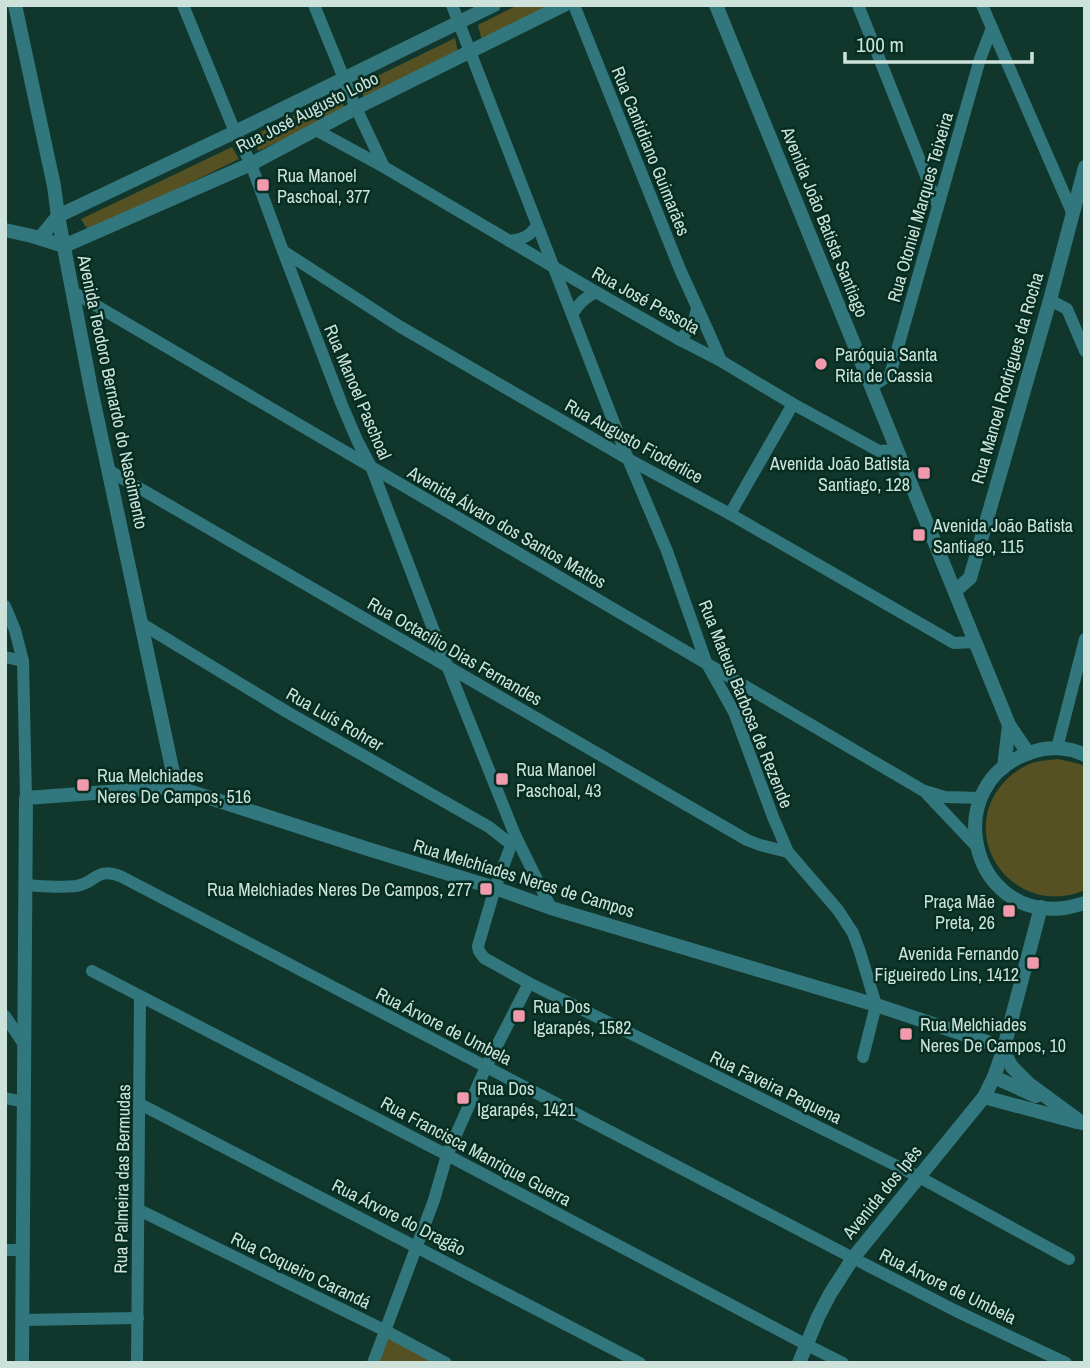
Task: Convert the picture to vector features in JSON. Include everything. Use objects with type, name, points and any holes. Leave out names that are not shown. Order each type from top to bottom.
[{"type":"street","name":"Avenida Teodoro Bernardo do Nascimento","points":[[15,5],[54,186],[108,470],[176,787]]},
{"type":"street","name":"Rua Manoel Paschoal","points":[[183,5],[235,132],[251,164],[347,416],[372,469],[514,840],[551,908]]},
{"type":"street","points":[[314,5],[356,108],[384,167]]},
{"type":"street","name":"Rua Mateus Barbosa de Rezende","points":[[452,5],[628,459],[667,551],[706,662],[734,712],[789,852],[838,909],[853,933],[876,1005]]},
{"type":"street","name":"Rua José Augusto Lobo","points":[[58,216],[494,5]]},
{"type":"street","name":"Rua José Augusto Lobo","points":[[64,246],[251,164],[356,108],[564,5]]},
{"type":"street","name":"Rua Cantidiano Guimarães","points":[[574,5],[720,361]]},
{"type":"street","name":"Avenida João Batista Santiago","points":[[716,5],[1009,725],[1028,753]]},
{"type":"street","points":[[858,5],[938,206]]},
{"type":"street","points":[[982,5],[1072,212]]},
{"type":"street","name":"Rua Otoniel Marques Teixeira","points":[[871,387],[890,375],[980,59],[992,28]]},
{"type":"street","name":"Rua José Pessota","points":[[316,130],[793,404],[880,451],[897,450]]},
{"type":"street","name":"Rua Manoel Rodrigues da Rocha","points":[[955,591],[970,578],[1050,300],[1085,167]]},
{"type":"street","points":[[40,238],[58,216]]},
{"type":"street","points":[[509,242],[528,236],[537,225]]},
{"type":"street","points":[[5,230],[64,246]]},
{"type":"street","name":"Rua Augusto Fioderlice","points":[[283,251],[399,326],[628,459],[730,514],[954,643],[975,642]]},
{"type":"street","name":"Avenida Álvaro dos Santos Mattos","points":[[73,292],[924,791],[945,797],[980,798]]},
{"type":"street","points":[[573,313],[578,305],[596,292]]},
{"type":"street","points":[[1050,300],[1067,309],[1085,351]]},
{"type":"street","points":[[680,340],[693,324],[697,309]]},
{"type":"street","points":[[730,514],[793,404]]},
{"type":"street","name":"Rua Octacílio Dias Fernandes","points":[[108,470],[747,840],[789,852]]},
{"type":"street","points":[[5,606],[23,661],[26,798],[22,1363]]},
{"type":"street","name":"Rua Luís Rohrer","points":[[142,624],[287,712],[514,840]]},
{"type":"street","points":[[1057,748],[1085,639]]},
{"type":"street","points":[[5,657],[23,661]]},
{"type":"street","name":"Avenida João Batista Santiago","points":[[1004,767],[1009,725]]},
{"type":"street","points":[[1085,755],[1057,748],[1037,750],[1015,758],[990,781],[980,798],[974,822],[976,846],[982,864],[1006,892],[1022,902],[1041,907],[1063,908],[1085,903]]},
{"type":"street","name":"Rua Melchíades Neres de Campos","points":[[26,798],[176,787],[551,908],[876,1005],[987,1042],[1003,1051]]},
{"type":"street","name":"Avenida Álvaro dos Santos Mattos","points":[[924,791],[976,846]]},
{"type":"street","points":[[495,888],[514,840]]},
{"type":"street","name":"Rua Árvore de Umbela","points":[[25,885],[79,886],[97,875],[112,873],[852,1258],[1066,1363]]},
{"type":"street","name":"Rua Faveira Pequena","points":[[495,888],[480,939],[479,951],[484,958],[528,983],[919,1177],[1069,1259]]},
{"type":"street","name":"Avenida dos Ipês","points":[[799,1363],[830,1294],[852,1258],[984,1097],[1003,1051],[1041,907]]},
{"type":"street","name":"Rua Francisca Manrique Guerra","points":[[92,971],[843,1363]]},
{"type":"street","points":[[373,1363],[418,1246],[447,1155],[528,983]]},
{"type":"street","name":"Rua Palmeira das Bermudas","points":[[137,1363],[141,996]]},
{"type":"street","points":[[863,1057],[876,1005]]},
{"type":"street","points":[[5,1016],[25,1046]]},
{"type":"street","points":[[1003,1051],[1020,1076],[1084,1123]]},
{"type":"street","points":[[994,1077],[1063,1108]]},
{"type":"street","points":[[984,1097],[1084,1123]]},
{"type":"street","points":[[5,1098],[24,1102]]},
{"type":"street","name":"Rua Árvore do Dragão","points":[[140,1104],[640,1363]]},
{"type":"street","name":"Rua Coqueiro Carandá","points":[[139,1210],[446,1363]]},
{"type":"street","points":[[5,1250],[23,1250]]},
{"type":"street","points":[[23,1320],[138,1318]]},
{"type":"shaded area","points":[[518,5],[558,5],[482,41],[478,25]]},
{"type":"shaded area","points":[[455,38],[459,57],[371,98],[363,96],[363,83]]},
{"type":"shaded area","points":[[340,93],[345,111],[258,151],[252,136]]},
{"type":"shaded area","points":[[232,147],[239,159],[89,232],[81,219]]},
{"type":"shaded area","points":[[1058,759],[1085,767],[1085,890],[1059,896],[1035,893],[1014,883],[998,866],[988,846],[986,823],[992,800],[1008,778],[1029,764]]},
{"type":"shaded area","points":[[390,1333],[446,1363],[379,1363]]},
{"type":"place","name":"Rua Manoel Paschoal, 377","points":[[263,185]]},
{"type":"place","name":"Paróquia Santa Rita de Cassia","points":[[821,364]]},
{"type":"place","name":"Avenida João Batista Santiago, 128","points":[[924,473]]},
{"type":"place","name":"Avenida João Batista Santiago, 115","points":[[919,535]]},
{"type":"place","name":"Rua Manoel Paschoal, 43","points":[[502,779]]},
{"type":"place","name":"Rua Melchiades Neres De Campos, 516","points":[[83,785]]},
{"type":"place","name":"Rua Melchiades Neres De Campos, 277","points":[[486,889]]},
{"type":"place","name":"Praça Mãe Preta, 26","points":[[1009,911]]},
{"type":"place","name":"Avenida Fernando Figueiredo Lins, 1412","points":[[1033,963]]},
{"type":"place","name":"Rua Dos Igarapés, 1582","points":[[519,1016]]},
{"type":"place","name":"Rua Melchiades Neres De Campos, 10","points":[[906,1034]]},
{"type":"place","name":"Rua Dos Igarapés, 1421","points":[[463,1098]]}]
